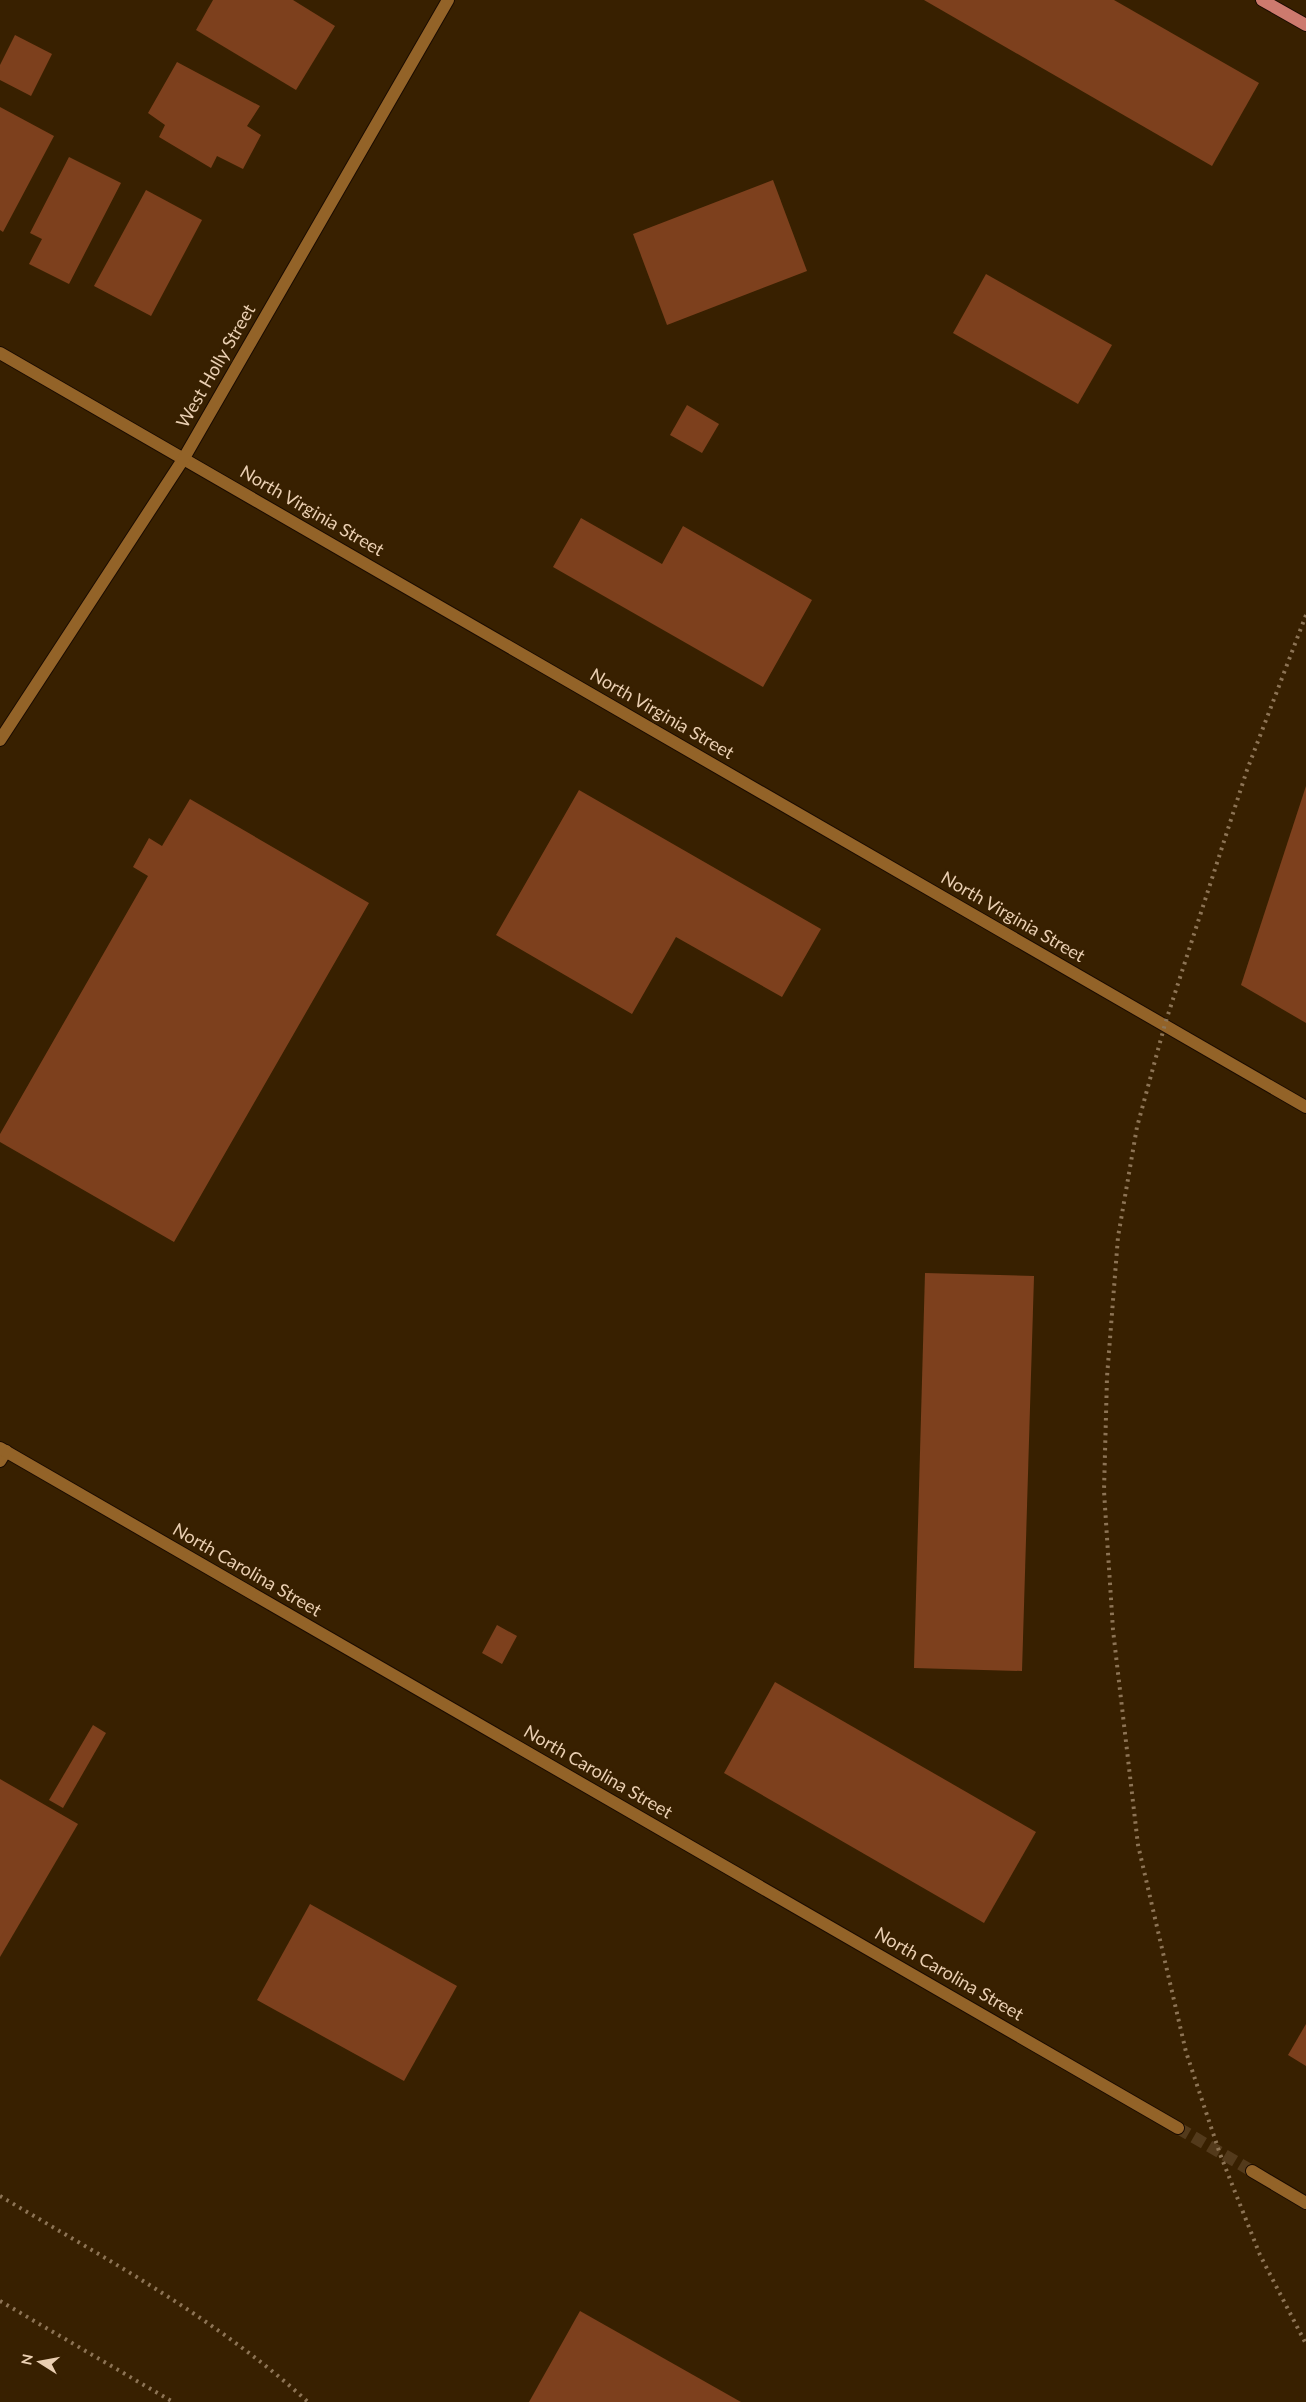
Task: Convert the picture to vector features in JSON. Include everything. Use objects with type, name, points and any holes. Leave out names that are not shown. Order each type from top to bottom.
[{"type":"main road","points":[[1262,0],[1306,25]]},
{"type":"street","name":"West Holly Street","points":[[0,740],[184,458],[448,0]]},
{"type":"street","name":"North Virginia Street","points":[[0,353],[1306,1107]]},
{"type":"street","name":"North Carolina Street","points":[[2,1454],[1178,2128]]},
{"type":"street","points":[[1252,2171],[1306,2203]]},
{"type":"building","points":[[213,0],[293,0],[335,26],[296,90],[196,30]]},
{"type":"building","points":[[924,0],[1114,0],[1259,83],[1212,166]]},
{"type":"building","points":[[15,35],[52,54],[31,96],[0,80],[0,65]]},
{"type":"building","points":[[177,62],[260,106],[247,126],[261,135],[243,169],[217,156],[211,168],[159,137],[165,125],[148,113]]},
{"type":"building","points":[[0,107],[54,136],[3,232],[0,230]]},
{"type":"building","points":[[69,157],[121,183],[69,284],[29,264],[42,239],[30,233]]},
{"type":"building","points":[[773,180],[807,271],[667,325],[633,234]]},
{"type":"building","points":[[146,190],[202,220],[151,316],[94,286]]},
{"type":"building","points":[[986,274],[1112,345],[1078,404],[953,333]]},
{"type":"building","points":[[687,405],[719,424],[702,453],[670,435]]},
{"type":"building","points":[[581,518],[662,564],[683,526],[812,600],[763,687],[553,567]]},
{"type":"building","points":[[1306,786],[1306,1023],[1241,985]]},
{"type":"building","points":[[579,790],[821,929],[782,997],[676,937],[632,1014],[496,935]]},
{"type":"building","points":[[190,799],[369,903],[174,1242],[0,1142],[0,1134],[148,876],[133,867],[149,838],[162,846]]},
{"type":"building","points":[[925,1273],[1034,1276],[1022,1671],[914,1668]]},
{"type":"building","points":[[497,1625],[517,1636],[502,1664],[482,1653]]},
{"type":"building","points":[[775,1682],[1036,1832],[984,1923],[724,1773]]},
{"type":"building","points":[[93,1725],[106,1733],[63,1808],[49,1800]]},
{"type":"building","points":[[0,1779],[78,1824],[0,1957]]},
{"type":"building","points":[[310,1904],[457,1986],[404,2081],[257,2000]]},
{"type":"building","points":[[1306,2024],[1306,2066],[1288,2055]]},
{"type":"building","points":[[580,2311],[741,2402],[529,2402]]},
{"type":"tunnel","points":[[1178,2128],[1252,2171]]},
{"type":"railway","points":[[1306,615],[1247,770],[1165,1024],[1137,1127],[1118,1237],[1107,1377],[1104,1491],[1113,1630],[1138,1845],[1186,2052],[1220,2154],[1260,2255],[1306,2344]]},
{"type":"railway","points":[[0,2196],[120,2267],[198,2317],[236,2343],[308,2402]]},
{"type":"railway","points":[[0,2301],[173,2402]]}]
